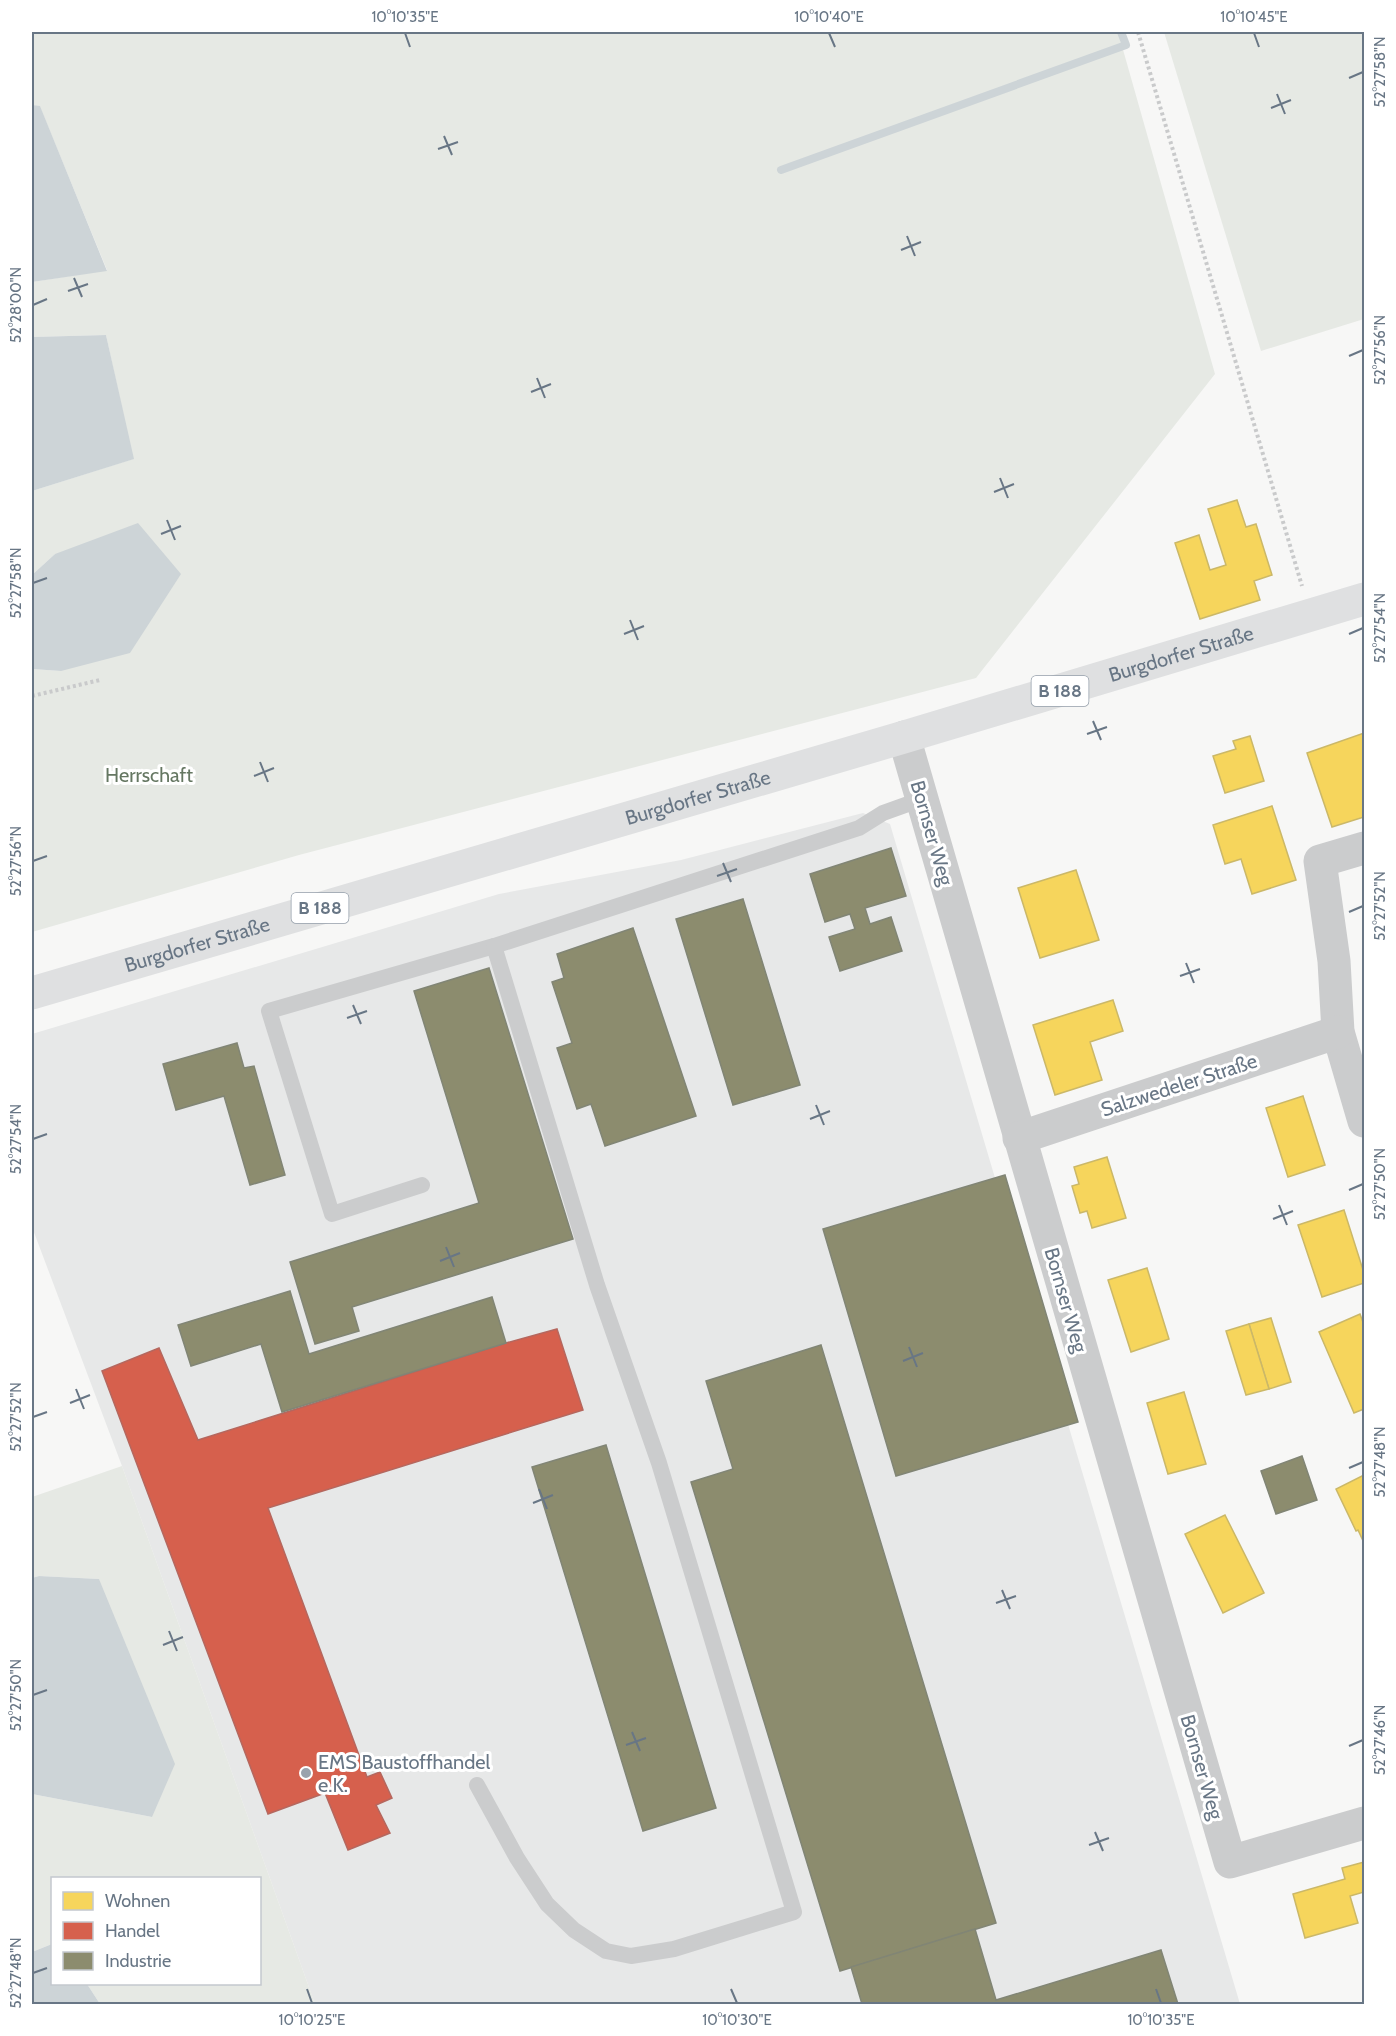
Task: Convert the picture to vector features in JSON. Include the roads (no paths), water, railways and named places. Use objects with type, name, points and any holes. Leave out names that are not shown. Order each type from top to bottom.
[{"type":"main road","name":"Burgdorfer Straße","points":[[32,993],[1365,599]]},
{"type":"street","name":"Bornser Weg","points":[[903,737],[1230,1863],[1365,1823]]},
{"type":"street","points":[[1365,848],[1320,861],[1334,961],[1338,1032],[1365,1120]]},
{"type":"street","name":"Salzwedeler Straße","points":[[1020,1138],[1338,1032]]},
{"type":"lane","points":[[422,1185],[332,1214],[269,1011],[494,946],[859,828],[883,813],[922,799]]},
{"type":"lane","points":[[477,1785],[517,1858],[547,1904],[574,1930],[606,1951],[631,1956],[674,1949],[794,1911],[663,1474],[597,1285],[494,946]]},
{"type":"waterway","points":[[781,170],[1126,45],[1121,32]]},
{"type":"place","name":"EMS Baustoffhandel e.K.","points":[[306,1773]]},
{"type":"park label","name":"Herrschaft","points":[[149,775]]}]
